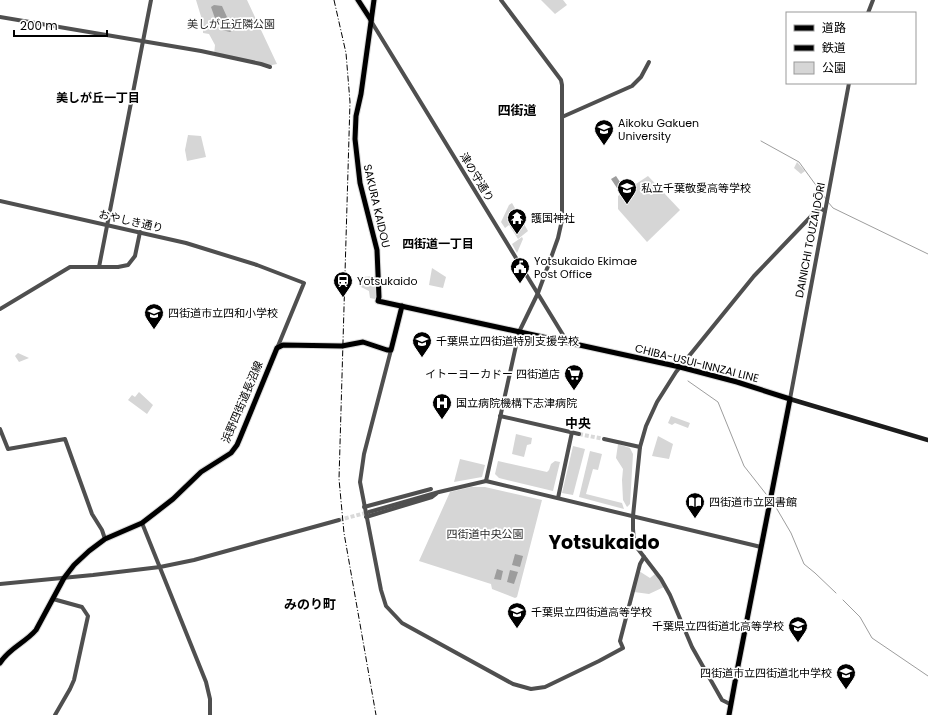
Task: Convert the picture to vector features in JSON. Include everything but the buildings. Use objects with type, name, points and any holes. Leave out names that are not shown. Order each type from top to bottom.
[{"type":"main road","points":[[358,0],[371,20]]},
{"type":"main road","points":[[371,20],[374,0]]},
{"type":"main road","name":"SAKURA KAIDOU","points":[[371,20],[361,94],[356,116],[355,150],[360,183],[376,242],[378,301],[402,306]]},
{"type":"main road","points":[[278,346],[345,346],[363,342],[391,350],[402,306]]},
{"type":"main road","name":"CHIBA-USUI-INNZAI LINE","points":[[402,306],[680,367],[738,382],[790,400]]},
{"type":"main road","name":"浜野四街道長沼線","points":[[0,662],[6,654],[33,633],[64,578],[74,565],[89,551],[105,539],[142,523],[172,500],[201,472],[234,450],[275,350],[278,346]]},
{"type":"main road","points":[[729,715],[790,400],[928,440]]},
{"type":"street","points":[[99,267],[151,0]]},
{"type":"street","points":[[486,481],[519,332],[538,293],[554,252],[562,220],[561,80],[500,0]]},
{"type":"street","points":[[868,12],[873,0]]},
{"type":"street","points":[[0,17],[201,51],[270,67]]},
{"type":"street","name":"津の守通り","points":[[371,20],[568,343]]},
{"type":"street","points":[[562,118],[632,86],[641,76],[649,62]]},
{"type":"street","name":"DAINICHI TOUZAI DŌRI","points":[[790,400],[849,84]]},
{"type":"street","name":"おやしき通り","points":[[0,201],[186,243],[257,265],[304,283],[278,346]]},
{"type":"street","points":[[730,704],[722,700],[692,646],[670,595],[661,579],[638,549],[633,537],[633,516],[640,447],[646,426],[657,402],[680,367],[754,276],[818,208],[825,211]]},
{"type":"street","points":[[0,309],[70,268],[118,267],[128,264],[135,256],[140,232]]},
{"type":"street","points":[[391,350],[362,468],[360,486],[381,590],[386,606],[402,623],[489,672],[518,686],[531,689],[545,687],[623,648],[620,641],[640,564],[644,557]]},
{"type":"street","points":[[500,416],[579,434]]},
{"type":"street","points":[[0,429],[8,449],[65,439],[92,514],[102,530],[105,539]]},
{"type":"street","points":[[558,498],[572,432]]},
{"type":"street","points":[[604,439],[640,447]]},
{"type":"street","points":[[369,512],[439,492],[486,481],[761,547]]},
{"type":"street","points":[[364,507],[431,489]]},
{"type":"street","points":[[366,517],[432,497],[439,492]]},
{"type":"street","points":[[0,584],[160,567],[194,560],[339,520]]},
{"type":"street","points":[[142,523],[206,682],[210,699],[210,715]]},
{"type":"street","points":[[53,599],[82,607],[88,616],[74,680],[70,690],[55,715]]},
{"type":"green space","name":"美しが丘近隣公園","points":[[196,0],[247,0],[277,64],[270,67],[214,55],[215,45],[209,34],[203,33],[203,23]]},
{"type":"green space","points":[[541,0],[563,0],[567,5],[555,14]]},
{"type":"green space","points":[[188,135],[201,136],[206,157],[187,161],[185,150]]},
{"type":"green space","points":[[797,162],[805,171],[801,174],[794,168]]},
{"type":"green space","points":[[648,176],[680,210],[647,242],[618,209],[618,196]]},
{"type":"green space","points":[[512,203],[528,231],[518,239],[509,225],[505,228],[501,222],[509,205]]},
{"type":"green space","points":[[522,237],[523,239],[517,253],[512,244]]},
{"type":"green space","points":[[432,268],[446,277],[443,288],[429,285]]},
{"type":"green space","points":[[375,276],[377,278],[377,298],[375,299],[370,298],[369,291],[359,286],[362,277]]},
{"type":"green space","points":[[18,353],[29,358],[19,362],[15,356]]},
{"type":"green space","points":[[139,392],[153,405],[147,414],[128,400],[132,395],[135,397]]},
{"type":"green space","points":[[671,416],[690,423],[688,428],[675,423],[672,425],[668,423]]},
{"type":"green space","points":[[516,434],[532,438],[531,444],[527,445],[524,457],[512,454]]},
{"type":"green space","points":[[658,436],[673,444],[669,459],[652,456]]},
{"type":"green space","points":[[618,444],[630,448],[633,454],[630,504],[627,507],[623,500],[623,469],[616,458]]},
{"type":"green space","points":[[573,446],[585,449],[573,495],[562,493]]},
{"type":"green space","points":[[590,451],[602,454],[598,470],[593,469],[586,494],[622,503],[624,509],[579,497]]},
{"type":"green space","points":[[460,459],[485,465],[482,477],[454,482]]},
{"type":"green space","points":[[498,461],[547,472],[551,464],[555,461],[560,462],[553,491],[499,478],[495,474]]},
{"type":"green space","name":"四街道中央公園","points":[[471,487],[485,487],[542,500],[517,597],[515,598],[492,589],[491,584],[419,561],[450,492]]},
{"type":"green space","points":[[639,571],[650,578],[655,574],[664,587],[649,594],[634,592]]},
{"type":"shaded area","points":[[214,5],[222,6],[227,17],[235,24],[235,29],[230,32],[222,30],[217,24],[211,7]]},
{"type":"shaded area","points":[[616,176],[622,185],[617,188],[611,179]]},
{"type":"shaded area","points":[[515,554],[523,556],[520,567],[512,565]]},
{"type":"shaded area","points":[[497,569],[503,571],[501,580],[494,579]]},
{"type":"shaded area","points":[[510,570],[518,572],[514,584],[507,582]]},
{"type":"waterway","points":[[761,141],[799,162],[826,199]]},
{"type":"waterway","points":[[828,202],[833,208],[928,254]]},
{"type":"waterway","points":[[688,381],[718,402],[744,466],[766,494]]},
{"type":"waterway","points":[[774,504],[791,533],[804,564],[836,593]]},
{"type":"waterway","points":[[843,600],[860,617],[872,638],[928,676]]},
{"type":"tunnel","points":[[579,434],[604,439]]},
{"type":"tunnel","points":[[339,520],[369,512]]},
{"type":"railway","points":[[334,0],[346,53],[350,102],[339,479],[344,533],[376,715]]},
{"type":"place","name":"Aikoku Gakuen University","points":[[604,146]]},
{"type":"place","name":"私立千葉敬愛高等学校","points":[[627,205]]},
{"type":"place","name":"護国神社","points":[[517,235]]},
{"type":"place","name":"Yotsukaido Ekimae Post Office","points":[[520,284]]},
{"type":"place","name":"Yotsukaido","points":[[343,298]]},
{"type":"place","name":"四街道市立四和小学校","points":[[154,330]]},
{"type":"place","name":"千葉県立四街道特別支援学校","points":[[422,358]]},
{"type":"place","name":"イトーヨーカドー 四街道店","points":[[574,391]]},
{"type":"place","name":"国立病院機構下志津病院","points":[[442,420]]},
{"type":"place","name":"四街道市立図書館","points":[[695,519]]},
{"type":"place","name":"千葉県立四街道高等学校","points":[[517,629]]},
{"type":"place","name":"千葉県立四街道北高等学校","points":[[798,643]]},
{"type":"place","name":"四街道市立四街道北中学校","points":[[846,690]]},
{"type":"district","name":"美しが丘一丁目","points":[[98,98]]},
{"type":"district","name":"四街道","points":[[517,110]]},
{"type":"district","name":"四街道一丁目","points":[[438,244]]},
{"type":"district","name":"中央","points":[[578,423]]},
{"type":"district","name":"Yotsukaido","points":[[604,542]]},
{"type":"district","name":"みのり町","points":[[310,604]]}]
